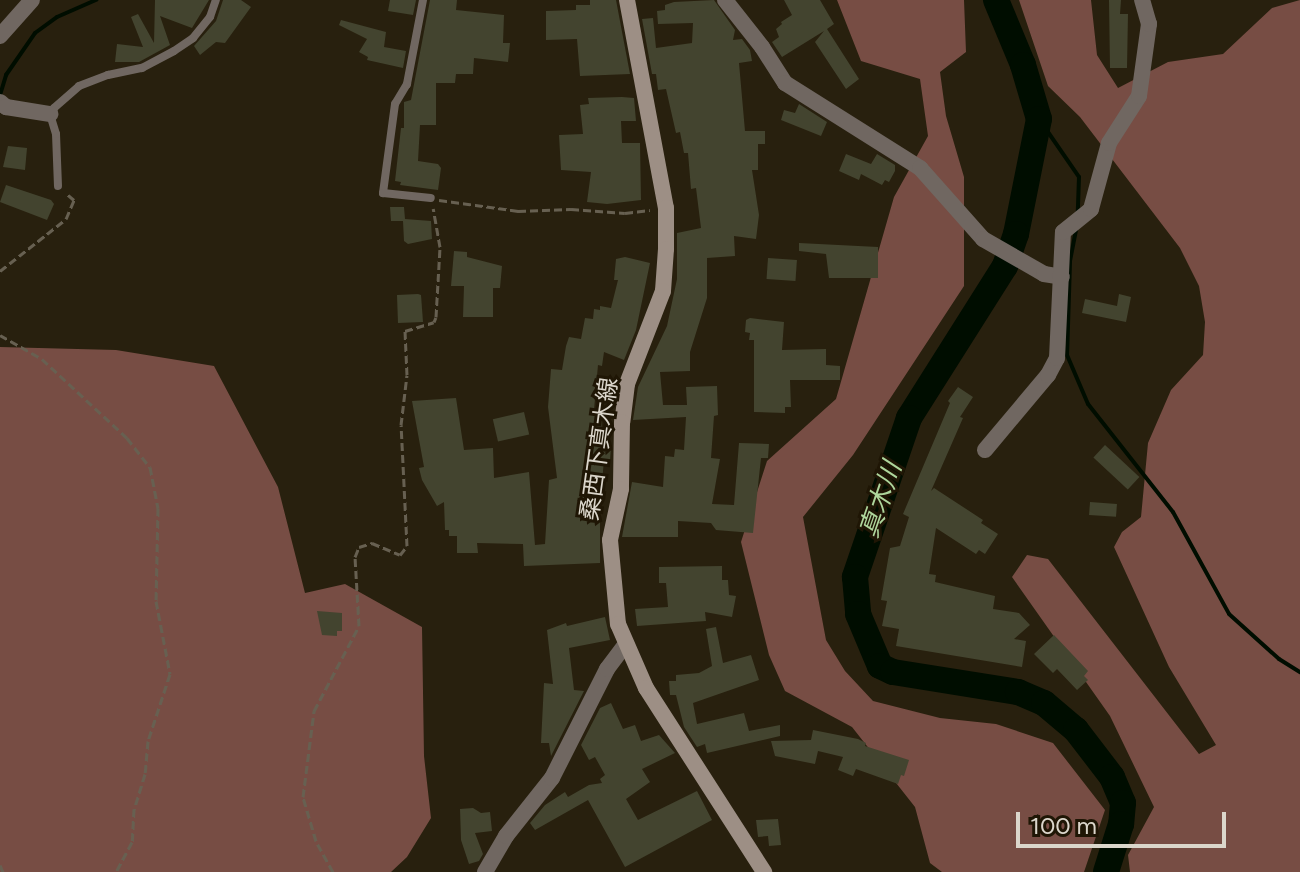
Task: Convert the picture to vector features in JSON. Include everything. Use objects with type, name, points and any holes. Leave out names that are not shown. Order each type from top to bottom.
[{"type":"main road","name":"桑西下真木線","points":[[627,0],[666,208],[663,291],[627,384],[622,422],[621,489],[610,540],[618,624],[646,688],[764,872]]},
{"type":"street","points":[[0,36],[32,0]]},
{"type":"street","points":[[725,0],[762,47],[785,83],[920,168],[983,239],[1044,274],[1062,277]]},
{"type":"street","points":[[985,450],[1048,375],[1057,358],[1063,232],[1091,209],[1109,143],[1139,96],[1149,24],[1142,0]]},
{"type":"street","points":[[0,102],[6,107],[50,114]]},
{"type":"street","points":[[485,872],[506,836],[552,778],[607,669],[625,645]]},
{"type":"lane","points":[[58,186],[56,134],[50,114],[79,86],[108,75],[142,68],[183,44],[210,17],[216,0]]},
{"type":"lane","points":[[423,0],[407,84],[395,104],[383,193],[431,198]]},
{"type":"path","points":[[0,271],[66,219],[74,200],[58,186]]},
{"type":"path","points":[[333,872],[316,841],[303,797],[314,711],[359,626],[355,557],[359,547],[372,543],[400,555],[407,546],[401,425],[407,375],[405,331],[434,322],[436,317],[440,247],[431,198],[518,211],[571,209],[625,213],[666,208]]},
{"type":"path","points":[[0,335],[42,359],[127,438],[150,467],[158,508],[156,601],[170,674],[148,741],[145,774],[134,809],[132,842],[116,872]]},
{"type":"path","points":[[0,865],[3,872]]},
{"type":"shaded area","points":[[837,0],[964,0],[966,52],[940,72],[946,116],[964,177],[964,286],[853,455],[803,517],[826,640],[845,671],[873,701],[940,718],[996,724],[1053,743],[1105,810],[1084,872],[942,872],[930,863],[915,807],[852,727],[785,691],[769,655],[741,542],[767,461],[836,399],[894,197],[928,136],[920,79],[861,61]]},
{"type":"shaded area","points":[[1019,0],[1091,0],[1097,55],[1118,88],[1168,62],[1223,54],[1272,8],[1300,0],[1300,872],[1130,872],[1128,855],[1154,807],[1110,716],[1012,577],[1027,555],[1048,559],[1199,754],[1216,745],[1169,667],[1114,547],[1122,532],[1141,517],[1148,443],[1171,390],[1203,355],[1205,322],[1199,286],[1180,248],[1080,117],[1048,86]]},
{"type":"shaded area","points":[[0,347],[116,350],[214,366],[278,487],[305,593],[345,584],[422,627],[424,756],[431,818],[407,857],[391,872],[0,872]]},
{"type":"building","points":[[155,0],[209,0],[192,28],[160,16],[170,45],[139,62],[115,62],[117,44],[143,47],[131,17],[138,14],[154,43]]},
{"type":"building","points":[[223,0],[241,0],[251,7],[225,43],[216,42],[200,55],[194,46],[216,21]]},
{"type":"building","points":[[390,0],[416,0],[413,15],[388,11]]},
{"type":"building","points":[[430,0],[457,0],[456,10],[504,15],[503,43],[510,43],[508,62],[474,58],[473,74],[456,74],[455,83],[436,83],[436,125],[420,125],[418,161],[438,164],[441,168],[438,190],[400,185],[401,182],[395,181],[401,128],[404,128],[404,102],[411,100]]},
{"type":"building","points":[[590,0],[616,0],[630,74],[580,76],[577,39],[546,40],[546,11],[576,10],[576,5],[590,5]]},
{"type":"building","points":[[714,0],[735,30],[733,40],[742,39],[750,50],[752,61],[739,63],[745,131],[765,131],[765,144],[758,144],[758,170],[752,170],[759,215],[756,239],[734,236],[735,256],[707,258],[707,298],[690,352],[690,371],[660,372],[663,405],[687,405],[686,387],[717,386],[718,415],[714,416],[711,458],[720,459],[712,504],[734,505],[739,443],[769,444],[768,458],[761,458],[753,533],[716,530],[711,523],[678,521],[678,537],[622,537],[632,482],[663,487],[665,456],[674,457],[675,449],[684,450],[686,417],[633,420],[638,387],[667,326],[677,279],[677,233],[701,228],[696,188],[691,189],[688,153],[684,153],[680,132],[676,133],[666,89],[658,90],[656,74],[652,74],[642,19],[653,18],[656,48],[692,43],[693,23],[658,24],[657,11],[665,10],[665,5],[674,2]]},
{"type":"building","points":[[784,0],[820,0],[834,24],[827,29],[859,79],[846,89],[815,42],[824,31],[782,57],[772,42],[779,37],[776,29],[781,22],[792,15]]},
{"type":"building","points":[[1109,0],[1121,0],[1120,14],[1128,14],[1127,68],[1110,68]]},
{"type":"building","points":[[341,20],[386,32],[384,47],[406,51],[403,68],[367,60],[368,57],[359,52],[367,39],[339,25]]},
{"type":"building","points":[[588,98],[634,98],[636,121],[621,121],[622,143],[640,143],[641,200],[607,204],[587,202],[591,172],[561,170],[559,135],[583,134],[580,105],[589,104]]},
{"type":"building","points":[[799,104],[827,122],[821,136],[781,120],[784,110],[795,113]]},
{"type":"building","points":[[8,146],[27,148],[25,170],[3,167]]},
{"type":"building","points":[[846,154],[871,164],[877,154],[895,165],[895,171],[889,182],[885,180],[882,185],[861,174],[859,180],[839,171]]},
{"type":"building","points":[[6,185],[51,200],[54,204],[47,220],[0,202]]},
{"type":"building","points":[[390,207],[404,207],[405,219],[431,221],[432,239],[408,244],[404,241],[403,221],[391,221]]},
{"type":"building","points":[[799,243],[878,247],[878,278],[829,278],[826,254],[799,251]]},
{"type":"building","points":[[454,251],[467,252],[467,257],[502,266],[500,288],[493,288],[493,317],[463,317],[464,286],[451,286]]},
{"type":"building","points":[[625,257],[650,263],[636,330],[624,360],[604,352],[602,366],[598,365],[594,410],[602,409],[601,445],[611,446],[610,461],[604,460],[600,563],[524,566],[523,544],[477,543],[478,553],[457,553],[457,536],[449,536],[449,530],[445,530],[444,502],[437,506],[422,480],[419,468],[424,467],[412,401],[456,398],[464,450],[493,448],[494,478],[529,472],[535,545],[545,544],[549,480],[557,478],[548,407],[551,369],[562,370],[569,337],[581,339],[585,318],[593,319],[594,309],[600,310],[600,306],[611,308],[618,280],[614,280],[616,259]]},
{"type":"building","points":[[768,258],[797,260],[795,281],[767,279]]},
{"type":"building","points":[[1119,294],[1131,297],[1126,322],[1082,313],[1085,299],[1117,306]]},
{"type":"building","points":[[397,295],[421,295],[423,322],[398,323]]},
{"type":"building","points":[[746,320],[784,322],[782,350],[826,349],[826,365],[840,366],[840,380],[790,380],[791,407],[785,407],[785,413],[754,412],[754,340],[749,340],[750,333],[745,332]]},
{"type":"building","points":[[958,387],[973,397],[960,417],[963,418],[931,491],[934,488],[983,520],[981,523],[998,534],[985,554],[979,550],[976,554],[936,528],[929,574],[936,575],[935,582],[995,596],[993,609],[1019,613],[1030,625],[1014,639],[1026,641],[1022,667],[896,646],[899,629],[882,626],[887,601],[881,600],[890,548],[900,546],[909,517],[903,514],[950,403],[948,401]]},
{"type":"building","points":[[524,412],[529,434],[498,442],[493,419]]},
{"type":"building","points":[[1105,445],[1139,477],[1128,489],[1093,457]]},
{"type":"building","points":[[1090,502],[1117,504],[1116,517],[1089,515]]},
{"type":"building","points":[[722,566],[722,580],[728,580],[729,595],[736,596],[732,617],[705,612],[706,621],[637,626],[635,609],[668,607],[666,583],[659,583],[659,567]]},
{"type":"building","points":[[317,611],[342,613],[342,631],[337,631],[337,636],[322,635]]},
{"type":"building","points":[[605,617],[610,640],[569,648],[574,690],[584,691],[551,756],[549,743],[541,743],[544,683],[553,684],[547,630],[566,623],[567,626]]},
{"type":"building","points":[[716,627],[723,663],[751,655],[759,680],[693,703],[697,724],[744,713],[749,731],[780,725],[780,736],[707,753],[705,744],[697,747],[684,727],[676,695],[670,695],[669,681],[676,681],[676,675],[699,673],[712,666],[706,629]]},
{"type":"building","points":[[1054,635],[1088,671],[1084,676],[1088,680],[1077,690],[1057,669],[1053,673],[1034,654]]},
{"type":"building","points":[[611,703],[623,729],[635,725],[641,741],[659,735],[675,753],[642,769],[650,782],[626,799],[638,820],[697,791],[712,820],[625,867],[588,800],[535,830],[530,823],[545,805],[565,792],[568,797],[589,785],[602,783],[600,779],[605,775],[595,757],[589,760],[581,745],[600,708]]},
{"type":"building","points":[[813,730],[858,739],[866,743],[865,746],[909,760],[904,776],[901,775],[898,784],[856,769],[853,776],[838,770],[843,757],[818,751],[815,764],[775,756],[771,741],[811,740]]},
{"type":"building","points":[[473,808],[481,813],[490,812],[492,831],[475,833],[483,854],[479,861],[469,864],[461,840],[460,809]]},
{"type":"building","points":[[778,819],[781,845],[769,846],[768,836],[758,837],[756,820]]},
{"type":"waterway","points":[[0,95],[6,75],[35,33],[57,17],[96,0]]},
{"type":"waterway","name":"真木川","points":[[996,0],[1023,65],[1039,119],[1016,234],[1005,266],[909,418],[855,577],[858,614],[880,666],[893,672],[1018,692],[1044,703],[1076,730],[1112,777],[1123,803],[1121,824],[1106,872]]},
{"type":"waterway","points":[[1039,119],[1079,177],[1078,213]]},
{"type":"waterway","points":[[1076,230],[1070,262],[1067,355],[1088,404],[1173,512],[1229,614],[1279,659],[1300,672]]}]
